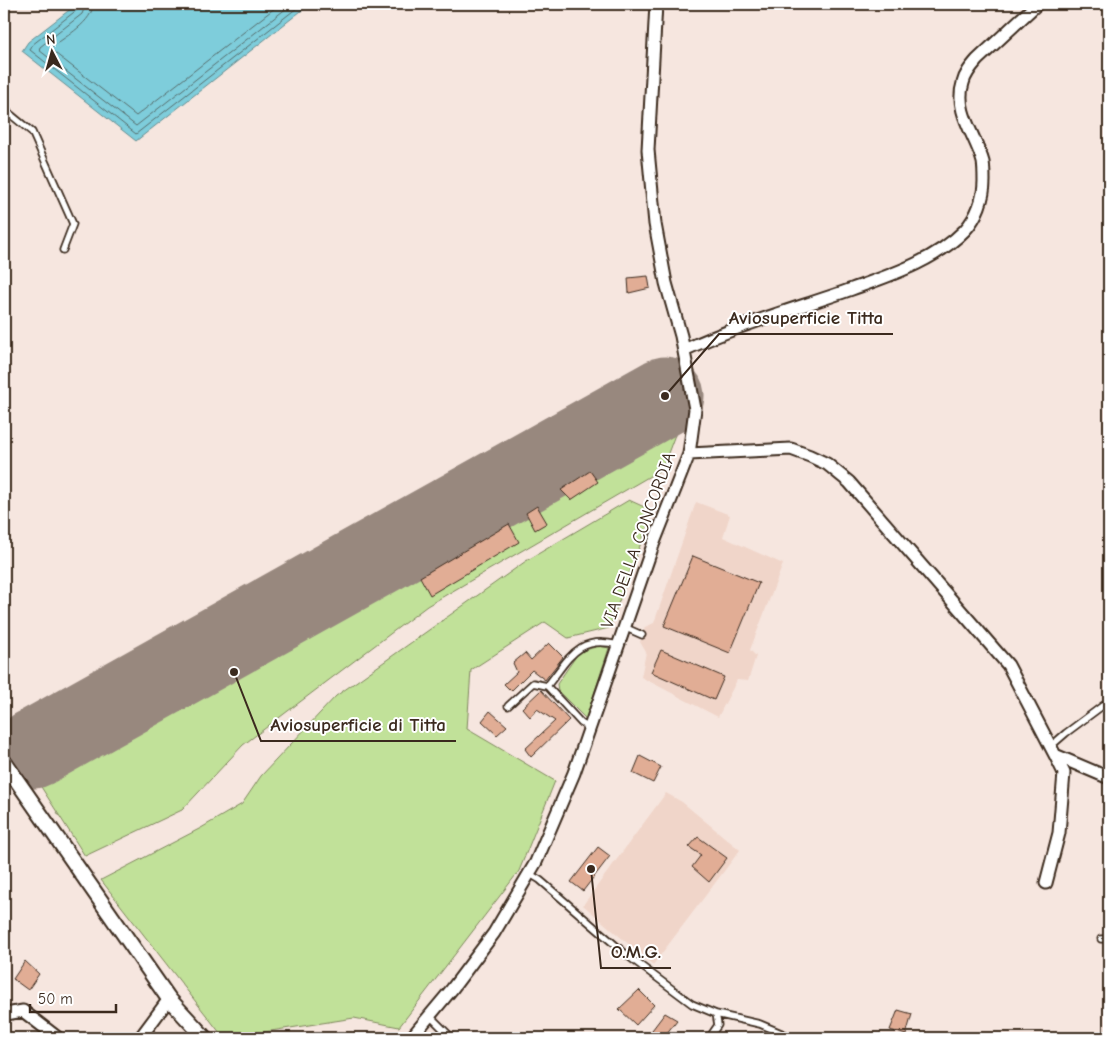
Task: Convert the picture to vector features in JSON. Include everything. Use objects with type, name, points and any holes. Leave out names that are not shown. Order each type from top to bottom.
[{"type":"street","name":"VIA DELLA CONCORDIA","points":[[411,1038],[452,989],[494,933],[536,862],[574,773],[624,627],[689,454],[695,410],[684,350],[666,283],[655,224],[648,150],[656,4]]},
{"type":"street","points":[[684,350],[719,334],[823,299],[915,264],[944,246],[966,229],[978,210],[983,196],[984,182],[983,163],[963,114],[962,83],[968,71],[977,60],[1037,4]]},
{"type":"street","points":[[689,454],[791,449],[827,464],[849,482],[1008,665],[1064,773],[1060,833],[1046,883]]},
{"type":"street","points":[[1053,750],[1109,778]]},
{"type":"street","points":[[4,762],[169,999],[205,1038]]},
{"type":"street","points":[[140,1038],[169,999]]},
{"type":"street","points":[[4,1016],[23,1011],[58,1038]]},
{"type":"lane","points":[[4,109],[32,132],[73,224],[63,250]]},
{"type":"lane","points":[[624,627],[642,635]]},
{"type":"lane","points":[[547,686],[578,648],[590,643],[603,641],[618,645]]},
{"type":"lane","points":[[508,706],[533,682],[547,686],[581,723],[589,728]]},
{"type":"lane","points":[[1053,750],[1066,733],[1109,701]]},
{"type":"lane","points":[[530,874],[556,893],[628,956],[692,1004],[716,1014],[760,1024],[794,1038]]},
{"type":"lane","points":[[1101,939],[1109,939]]},
{"type":"lane","points":[[709,1038],[718,1025],[716,1014]]},
{"type":"lane","points":[[430,1016],[452,1038]]},
{"type":"shaded area","points":[[696,502],[730,515],[723,537],[783,564],[750,650],[756,656],[748,681],[737,680],[718,717],[641,677],[646,652],[640,642],[645,627],[654,623]]},
{"type":"shaded area","points":[[666,793],[682,802],[740,850],[653,965],[583,905]]},
{"type":"green space","points":[[671,367],[684,411],[662,469],[427,606],[243,745],[182,810],[85,856],[10,738]]},
{"type":"green space","points":[[629,500],[653,511],[609,628],[568,638],[545,622],[471,670],[467,729],[555,781],[519,871],[399,1027],[354,1018],[258,1033],[249,1038],[224,1038],[101,880],[201,828],[242,804],[261,776],[336,696],[526,561]]},
{"type":"green space","points":[[599,646],[609,648],[586,719],[558,691],[557,684],[579,652]]},
{"type":"water","points":[[77,4],[310,4],[136,141],[22,51],[28,42]]},
{"type":"building","points":[[648,276],[650,288],[629,293],[628,278]]},
{"type":"building","points":[[590,471],[598,482],[571,500],[561,490]]},
{"type":"building","points":[[537,506],[547,523],[535,530],[526,513]]},
{"type":"building","points":[[509,524],[519,542],[430,595],[420,577]]},
{"type":"building","points":[[693,556],[759,583],[730,653],[664,626]]},
{"type":"building","points":[[549,643],[563,657],[545,680],[532,670],[511,691],[504,684],[517,672],[513,663],[525,653],[531,660]]},
{"type":"building","points":[[661,650],[724,677],[714,700],[651,672]]},
{"type":"building","points":[[541,690],[569,720],[531,757],[525,749],[555,721],[537,709],[530,717],[522,708]]},
{"type":"building","points":[[490,711],[507,726],[497,735],[482,721]]},
{"type":"building","points":[[640,756],[661,767],[653,783],[633,773]]},
{"type":"building","points":[[698,837],[727,858],[709,882],[692,867],[701,855],[689,847]]},
{"type":"building","points":[[598,847],[610,856],[583,891],[571,882]]},
{"type":"building","points":[[25,961],[39,974],[28,990],[13,979]]},
{"type":"building","points":[[639,990],[654,1005],[636,1025],[619,1009]]},
{"type":"building","points":[[898,1010],[912,1014],[906,1035],[890,1030]]},
{"type":"building","points":[[665,1013],[677,1020],[663,1038],[646,1038]]},
{"type":"runway","points":[[33,749],[665,396]]},
{"type":"place","name":"Aviosuperficie Titta","points":[[665,396]]},
{"type":"place","name":"Aviosuperficie di Titta","points":[[234,672]]},
{"type":"place","name":"O.M.G.","points":[[591,869]]}]
